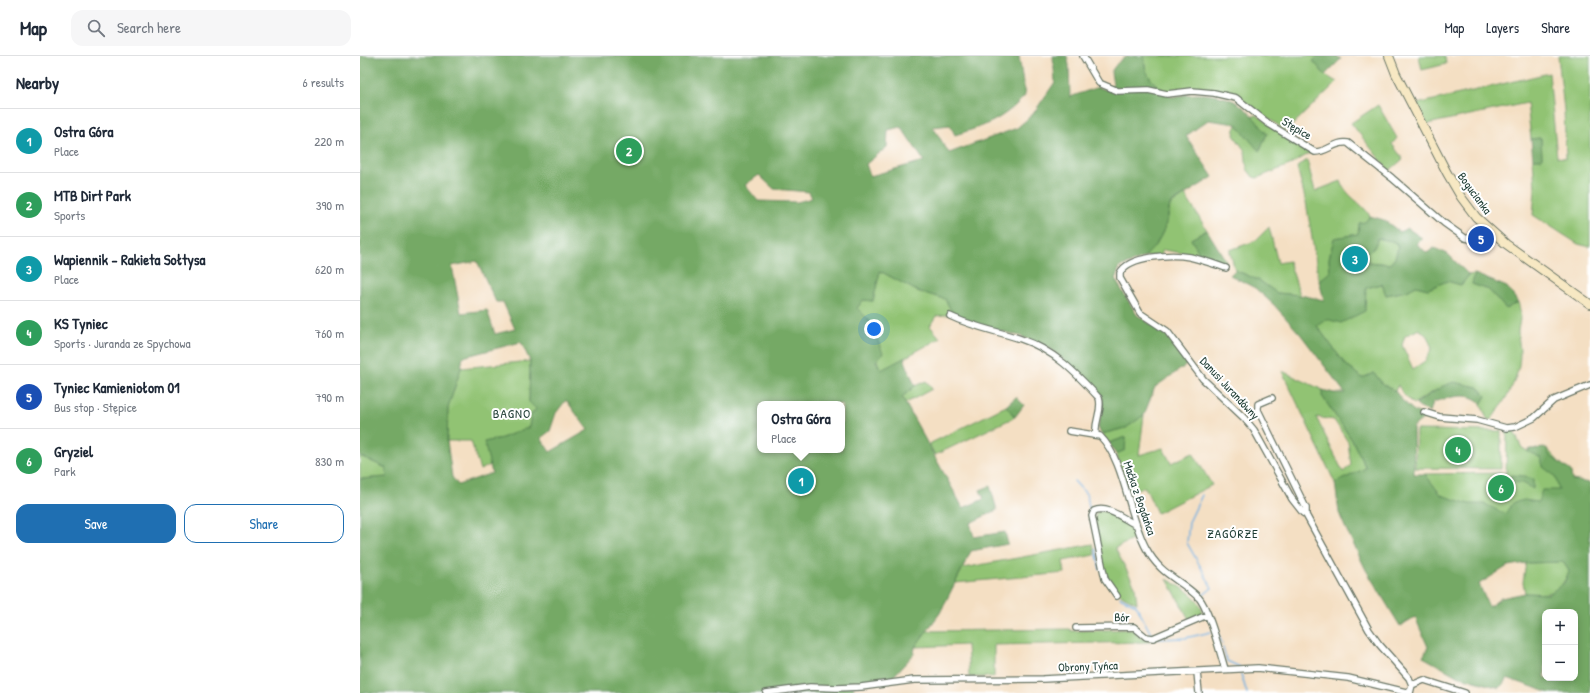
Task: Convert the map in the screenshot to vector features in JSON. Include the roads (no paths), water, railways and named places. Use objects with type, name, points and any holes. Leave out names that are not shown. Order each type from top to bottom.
[{"type":"street","name":"Stępice","points":[[1083,56],[1099,83],[1118,91],[1148,90],[1168,94],[1192,91],[1214,92],[1241,101],[1269,124],[1315,152],[1324,152],[1340,143],[1348,144],[1392,178],[1436,217],[1465,238],[1471,239],[1487,228]]},
{"type":"street","name":"Bogucianka","points":[[1389,56],[1396,74],[1460,197],[1487,228],[1590,304]]},
{"type":"street","name":"Danusi Jurandówny","points":[[1226,268],[1188,257],[1150,257],[1126,266],[1120,273],[1120,278],[1140,313],[1167,331],[1203,379],[1244,418],[1254,430],[1292,499],[1306,515],[1369,630],[1412,685]]},
{"type":"street","points":[[950,316],[982,329],[1022,339],[1062,360],[1099,398],[1100,411],[1095,426],[1096,435],[1069,431]]},
{"type":"street","points":[[1424,412],[1440,417],[1476,420],[1506,428],[1515,427],[1534,418],[1554,400],[1590,385]]},
{"type":"street","points":[[1272,398],[1258,404],[1258,410],[1306,508],[1306,515]]},
{"type":"street","name":"Maćka z Bogdańca","points":[[1096,435],[1105,442],[1114,457],[1136,525],[1153,560],[1174,580],[1200,599],[1207,615],[1225,670]]},
{"type":"street","points":[[1117,596],[1105,579],[1092,516],[1094,511],[1099,509],[1106,510],[1136,525]]},
{"type":"street","name":"Bór","points":[[1076,628],[1134,626],[1146,637],[1153,638],[1207,615]]},
{"type":"street","name":"Obrony Tyńca","points":[[766,693],[810,687],[861,687],[914,680],[1043,679],[1225,670],[1277,669],[1348,678],[1410,693]]},
{"type":"street","points":[[1197,672],[1199,693]]},
{"type":"street","points":[[1410,693],[1412,685],[1424,680],[1465,693]]},
{"type":"waterway","points":[[1074,481],[1087,495],[1090,514]]},
{"type":"waterway","points":[[1202,495],[1189,522],[1187,543],[1203,571]]},
{"type":"waterway","points":[[1096,549],[1100,569]]},
{"type":"waterway","points":[[1204,573],[1212,588],[1202,596],[1204,602]]},
{"type":"waterway","points":[[1120,597],[1136,605],[1152,636]]},
{"type":"waterway","points":[[1212,618],[1222,644]]},
{"type":"waterway","points":[[1158,639],[1185,638],[1211,632]]},
{"type":"waterway","points":[[1223,648],[1227,661],[1240,667]]},
{"type":"waterway","points":[[1241,674],[1247,693]]},
{"type":"place","name":"MTB Dirt Park","points":[[629,151]]},
{"type":"place","name":"Tyniec Kamieniołom 01","points":[[1481,239]]},
{"type":"place","name":"Wapiennik - Rakieta Sołtysa","points":[[1355,259]]},
{"type":"place","name":"KS Tyniec","points":[[1458,450]]},
{"type":"place","name":"Ostra Góra","points":[[801,481]]},
{"type":"place","name":"Gryziel","points":[[1501,488]]},
{"type":"district","name":"BAGNO","points":[[512,413]]},
{"type":"district","name":"ZAGÓRZE","points":[[1233,533]]}]
